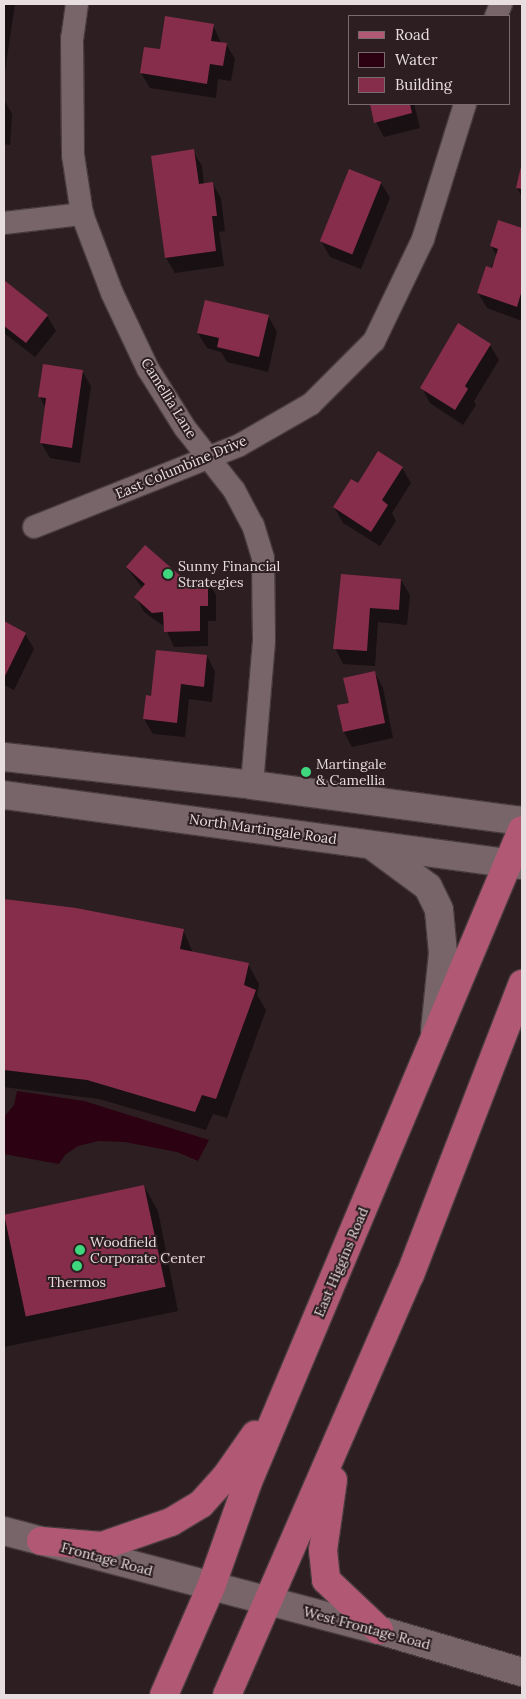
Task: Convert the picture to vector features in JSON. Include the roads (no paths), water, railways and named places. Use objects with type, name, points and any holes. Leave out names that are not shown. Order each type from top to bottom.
[{"type":"main road","name":"East Higgins Road","points":[[164,1695],[211,1587],[248,1482],[285,1393],[433,1047],[516,864],[522,830]]},
{"type":"main road","points":[[227,1695],[432,1222],[522,984]]},
{"type":"main road","points":[[41,1541],[102,1546],[144,1533],[201,1504],[227,1475],[285,1393]]},
{"type":"main road","points":[[344,1425],[327,1505],[323,1550],[326,1580],[379,1630]]},
{"type":"street","name":"Camellia Lane","points":[[76,4],[72,38],[72,120],[73,155],[82,214],[112,293],[148,369],[185,428],[234,490],[253,525],[263,558],[264,641],[252,785]]},
{"type":"street","name":"East Columbine Drive","points":[[34,526],[238,446],[311,404],[374,341],[423,240],[465,105]]},
{"type":"street","points":[[4,223],[82,214]]},
{"type":"street","points":[[4,757],[252,785],[522,821]]},
{"type":"street","name":"North Martingale Road","points":[[4,795],[516,864]]},
{"type":"street","points":[[371,844],[428,887],[439,910],[443,953],[433,1047]]},
{"type":"street","name":"Frontage Road","points":[[4,1531],[211,1587]]},
{"type":"street","name":"West Frontage Road","points":[[211,1587],[379,1630],[522,1672]]},
{"type":"water","points":[[17,1091],[84,1101],[209,1140],[198,1161],[177,1152],[125,1142],[99,1141],[78,1146],[65,1155],[59,1164],[4,1154],[4,1117],[14,1105]]},
{"type":"place","name":"Sunny Financial Strategies","points":[[168,574]]},
{"type":"place","name":"Martingale & Camellia","points":[[306,772]]},
{"type":"place","name":"Woodfield Corporate Center","points":[[80,1250]]},
{"type":"place","name":"Thermos","points":[[77,1266]]}]
